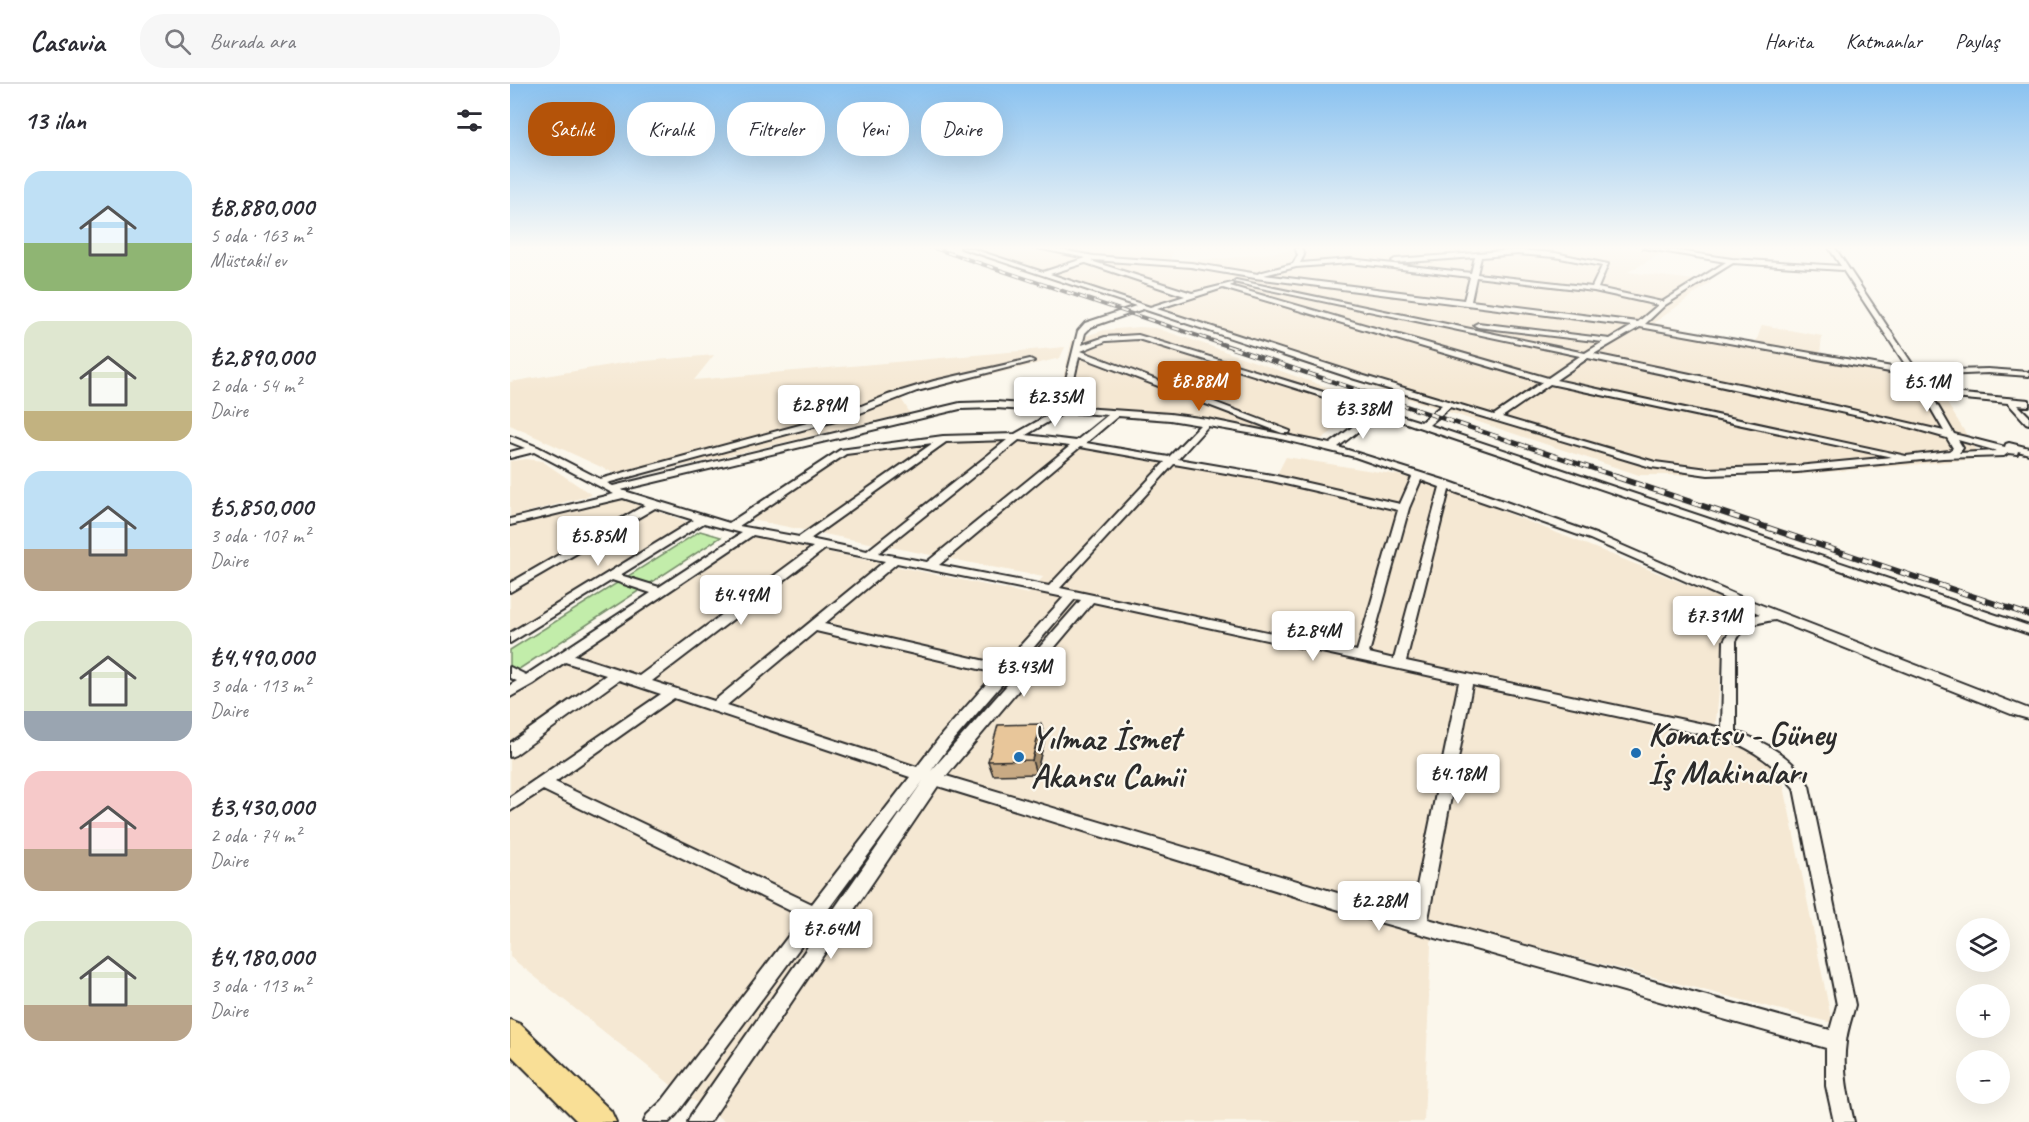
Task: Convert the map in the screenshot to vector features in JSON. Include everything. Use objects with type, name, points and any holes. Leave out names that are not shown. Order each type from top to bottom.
[{"type":"highway","points":[[510,1034],[600,1122]]},
{"type":"street","points":[[1110,296],[1448,404],[1640,461],[1689,470],[1797,469],[2014,452]]},
{"type":"street","points":[[870,554],[1017,437],[1063,410],[1081,333],[1088,325],[1191,296]]},
{"type":"street","points":[[1259,296],[1549,381],[1914,459]]},
{"type":"street","points":[[1305,296],[2029,451]]},
{"type":"street","points":[[1422,296],[1640,324],[1915,374],[1988,371],[2029,374]]},
{"type":"street","points":[[1467,302],[1469,296]]},
{"type":"street","points":[[1628,296],[1663,304]]},
{"type":"street","points":[[1495,418],[1587,355],[1640,324],[1675,296]]},
{"type":"street","points":[[1864,296],[1927,393],[1950,433],[1957,450],[1952,454],[1942,456]]},
{"type":"street","points":[[1455,328],[1472,325],[1611,341]]},
{"type":"street","points":[[1076,352],[1099,341],[1125,337],[1144,338],[1423,425],[2029,630]]},
{"type":"street","points":[[1076,352],[1331,448],[1446,484],[1604,541],[1778,616],[2016,711],[2029,714]]},
{"type":"street","points":[[599,482],[847,415],[882,399],[920,387],[1030,361]]},
{"type":"street","points":[[1927,393],[2029,403]]},
{"type":"street","points":[[2010,401],[2029,421]]},
{"type":"street","points":[[1423,425],[1448,404]]},
{"type":"street","points":[[510,522],[617,492],[951,408],[987,405],[1116,412],[1207,422],[1331,448]]},
{"type":"street","points":[[1331,448],[1379,411]]},
{"type":"street","points":[[930,566],[1116,412]]},
{"type":"street","points":[[1052,590],[1207,422]]},
{"type":"street","points":[[1950,433],[2029,456]]},
{"type":"street","points":[[730,527],[843,452],[944,440],[1017,437],[1078,444],[1272,478],[1404,508]]},
{"type":"street","points":[[510,439],[535,448],[617,492],[652,505],[730,527],[1072,594],[1729,735],[1766,751],[1784,766],[1801,786],[1846,1005],[1836,1041],[1836,1086],[1844,1122]]},
{"type":"street","points":[[801,541],[944,440]]},
{"type":"street","points":[[510,455],[535,448]]},
{"type":"street","points":[[1362,657],[1404,508],[1418,475]]},
{"type":"street","points":[[1399,664],[1446,484]]},
{"type":"street","points":[[510,588],[652,505]]},
{"type":"street","points":[[510,639],[702,519]]},
{"type":"street","points":[[510,692],[752,531]]},
{"type":"street","points":[[640,682],[823,545]]},
{"type":"street","points":[[716,707],[895,559]]},
{"type":"street","points":[[510,574],[523,581]]},
{"type":"street","points":[[611,576],[661,592]]},
{"type":"street","points":[[699,1122],[928,776],[948,737],[1072,594]]},
{"type":"street","points":[[654,1122],[669,1108],[815,914],[928,776],[1023,676],[1090,598]]},
{"type":"street","points":[[1729,735],[1730,641],[1732,636],[1745,623],[1778,616]]},
{"type":"street","points":[[815,626],[1007,669],[1023,676]]},
{"type":"street","points":[[565,657],[928,776],[1418,925],[1836,1041]]},
{"type":"street","points":[[510,672],[528,681]]},
{"type":"street","points":[[510,751],[617,674]]},
{"type":"street","points":[[1418,925],[1466,679]]},
{"type":"street","points":[[510,806],[673,692]]},
{"type":"street","points":[[542,783],[815,914]]},
{"type":"shaded area","points":[[1099,296],[1691,296],[1654,323],[1756,342],[1762,325],[1822,336],[1820,354],[1927,371],[1978,453],[1975,458],[1967,460],[1793,475],[1639,475]]},
{"type":"shaded area","points":[[1156,328],[1372,403],[1316,443],[1243,424],[1203,417],[1057,405],[1072,340],[1105,330]]},
{"type":"shaded area","points":[[1065,347],[1060,358],[900,397],[910,413],[627,479],[510,425],[510,382],[622,363],[714,355],[694,380]]},
{"type":"shaded area","points":[[1013,434],[1274,480],[1286,457],[1398,475],[1442,487],[1728,601],[1714,741],[1778,756],[1832,1023],[1432,920],[1424,1122],[726,1122],[675,1088],[510,957],[510,695],[751,536],[1028,594],[1043,577],[737,517],[852,448]]},
{"type":"shaded area","points":[[526,459],[542,461],[592,495],[510,517],[510,461]]},
{"type":"shaded area","points":[[619,498],[688,522],[510,632],[510,527]]},
{"type":"green space","points":[[700,531],[721,537],[510,675],[510,650]]},
{"type":"building","points":[[1041,724],[1032,760],[988,761],[998,725]]},
{"type":"railway","points":[[1079,296],[1237,349]]},
{"type":"railway","points":[[1232,348],[1621,478]]},
{"type":"railway","points":[[1616,477],[2029,615]]},
{"type":"place","name":"Komatsu - Güney İş Makinaları","points":[[1636,753]]},
{"type":"place","name":"Yılmaz İsmet Akansu Camii","points":[[1019,757]]}]
